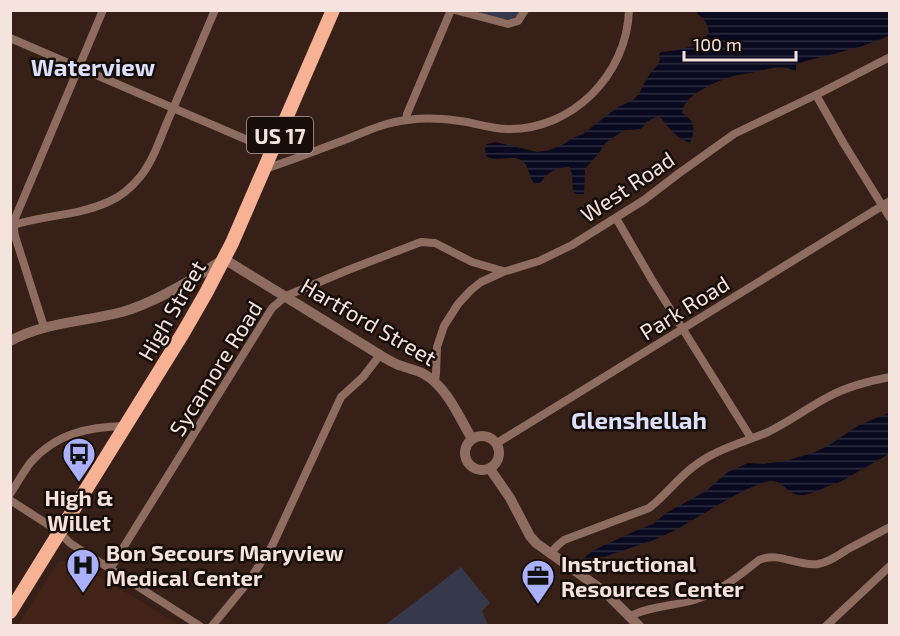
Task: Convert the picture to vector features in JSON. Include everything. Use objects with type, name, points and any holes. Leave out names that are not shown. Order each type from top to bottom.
[{"type":"main road","name":"High Street","points":[[10,612],[189,323],[224,259],[333,10]]},
{"type":"street","points":[[44,327],[12,226],[103,10]]},
{"type":"street","points":[[12,226],[28,220],[94,207],[118,197],[141,176],[174,108],[215,10]]},
{"type":"street","points":[[406,120],[453,10],[508,24],[518,21],[525,10]]},
{"type":"street","points":[[265,169],[376,128],[406,120],[444,119],[491,128],[513,129],[546,123],[564,115],[583,102],[607,77],[627,32],[629,10]]},
{"type":"street","points":[[10,38],[273,151]]},
{"type":"street","name":"West Road","points":[[435,381],[437,347],[449,317],[471,290],[486,279],[539,261],[572,245],[644,200],[734,134],[890,57]]},
{"type":"street","points":[[816,95],[844,144],[886,203],[890,218]]},
{"type":"street","name":"Park Road","points":[[497,443],[886,203]]},
{"type":"street","points":[[616,218],[752,438]]},
{"type":"street","name":"Sycamore Road","points":[[110,569],[272,308],[286,296],[421,242],[435,243],[472,262],[503,272]]},
{"type":"street","points":[[10,341],[44,327],[107,316],[141,306],[224,259]]},
{"type":"street","name":"Hartford Street","points":[[224,259],[380,356],[401,366],[417,370],[435,381],[472,439]]},
{"type":"street","points":[[212,626],[248,582],[272,546],[341,397],[363,377],[380,356]]},
{"type":"street","points":[[550,554],[564,540],[649,508],[692,468],[718,452],[788,422],[828,396],[842,390],[890,378]]},
{"type":"street","points":[[10,494],[31,463],[51,444],[90,428],[125,426]]},
{"type":"street","points":[[483,435],[497,443],[499,458],[490,469],[475,469],[467,462],[465,452],[472,439],[483,435]]},
{"type":"street","points":[[490,469],[536,543],[604,592],[639,626]]},
{"type":"street","points":[[10,500],[60,533],[70,543],[200,626]]},
{"type":"street","points":[[630,616],[646,609],[673,605],[706,595],[719,589],[765,557],[778,557],[810,564],[828,561],[890,527]]},
{"type":"street","points":[[826,626],[890,566]]},
{"type":"shaded area","points":[[469,11],[519,11],[514,18],[504,19]]},
{"type":"shaded area","points":[[695,11],[889,11],[889,36],[860,47],[802,62],[796,65],[796,72],[783,67],[774,68],[730,77],[704,88],[689,100],[682,113],[692,122],[693,134],[690,143],[676,135],[658,116],[646,122],[640,129],[623,131],[605,143],[585,169],[584,194],[573,192],[572,173],[569,167],[551,171],[539,184],[534,183],[531,179],[522,161],[486,156],[487,144],[496,142],[537,152],[550,150],[583,134],[618,107],[633,100],[657,66],[661,52],[695,45],[706,37],[709,32],[706,22]]},
{"type":"shaded area","points":[[889,413],[889,454],[838,483],[809,494],[799,495],[775,481],[762,483],[659,538],[604,557],[595,556],[583,565],[580,561],[594,550],[653,524],[666,513],[706,491],[728,472],[748,463],[764,464],[789,460],[815,452],[859,425]]},
{"type":"shaded area","name":"Bon Secours Maryview Medical Center","points":[[71,559],[180,625],[18,625],[58,562]]},
{"type":"shaded area","points":[[461,567],[490,603],[482,611],[488,625],[385,625]]},
{"type":"place","name":"High & Willet","points":[[79,483]]},
{"type":"place","name":"Bon Secours Maryview Medical Center","points":[[83,594]]},
{"type":"place","name":"Instructional Resources Center","points":[[538,605]]},
{"type":"district","name":"Waterview","points":[[93,66]]},
{"type":"district","name":"Glenshellah","points":[[639,419]]}]
